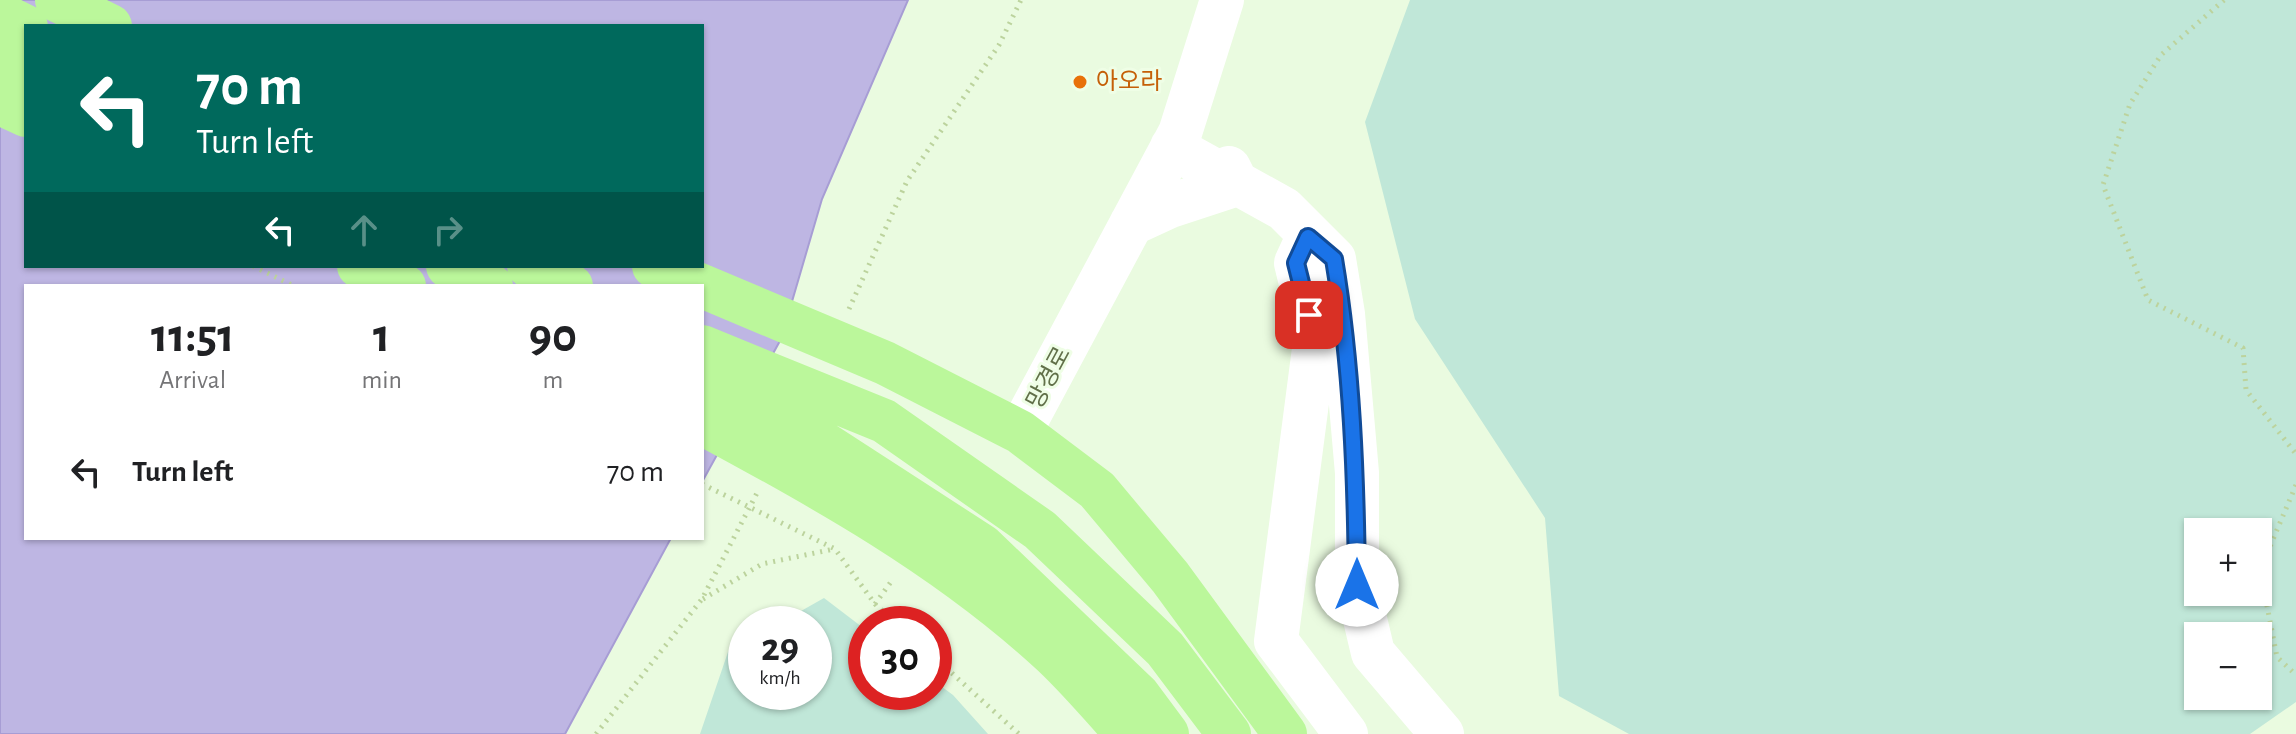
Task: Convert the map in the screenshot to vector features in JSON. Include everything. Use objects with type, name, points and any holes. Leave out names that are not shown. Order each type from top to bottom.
[{"type":"main road","points":[[57,0],[106,24]]},
{"type":"main road","points":[[0,14],[24,26]]},
{"type":"main road","points":[[0,59],[24,70]]},
{"type":"main road","points":[[0,103],[24,114]]},
{"type":"main road","points":[[364,268],[400,284]]},
{"type":"main road","points":[[452,268],[487,284]]},
{"type":"main road","points":[[533,268],[567,284]]},
{"type":"main road","points":[[659,268],[697,284]]},
{"type":"main road","points":[[704,287],[885,363],[1020,432],[916,546]]},
{"type":"main road","points":[[704,348],[884,421],[1040,530],[1165,649],[1229,734]]},
{"type":"main road","points":[[704,385],[809,434],[982,546],[1138,695],[1167,734]]},
{"type":"main road","points":[[704,424],[798,475],[916,546],[1048,650],[1127,734]]},
{"type":"main road","name":"망경로","points":[[1020,432],[1097,490],[1170,577],[1285,734]]},
{"type":"street","name":"망경로","points":[[1020,432],[1172,147],[1222,0]]},
{"type":"street","points":[[1194,89],[1217,146],[1237,184]]},
{"type":"street","points":[[1172,147],[1284,209],[1308,237],[1334,259],[1343,314],[1357,473],[1357,585],[1373,653],[1442,734]]},
{"type":"street","points":[[1131,224],[1170,206],[1237,184]]},
{"type":"street","points":[[1308,237],[1296,263],[1315,341],[1276,641],[1346,734]]},
{"type":"path","points":[[2224,0],[2161,55],[2130,104],[2103,185],[2148,300],[2243,348],[2246,390],[2296,454]]},
{"type":"path","points":[[257,268],[290,284]]},
{"type":"path","points":[[704,485],[835,549],[877,606]]},
{"type":"path","points":[[2296,485],[2260,570],[2277,657],[2296,675]]},
{"type":"path","points":[[702,599],[762,564],[835,549]]},
{"type":"path","points":[[952,673],[1019,734]]},
{"type":"green space","points":[[1410,0],[2296,0],[2296,702],[2250,734],[1629,734],[1559,696],[1545,518],[1415,319],[1365,122]]},
{"type":"green space","points":[[824,598],[848,616],[848,710],[952,710],[952,694],[988,734],[700,734],[728,652],[728,710],[832,710],[832,606],[810,606]]},
{"type":"shaded area","points":[[0,0],[908,0],[822,199],[781,339],[704,478],[704,284],[24,284],[24,540],[670,540],[565,734],[0,734]]},
{"type":"place","name":"아오라","points":[[1080,82]]},
{"type":"route","points":[[1309,315],[1296,263],[1308,237],[1334,259],[1343,314],[1357,473],[1357,585]]}]
